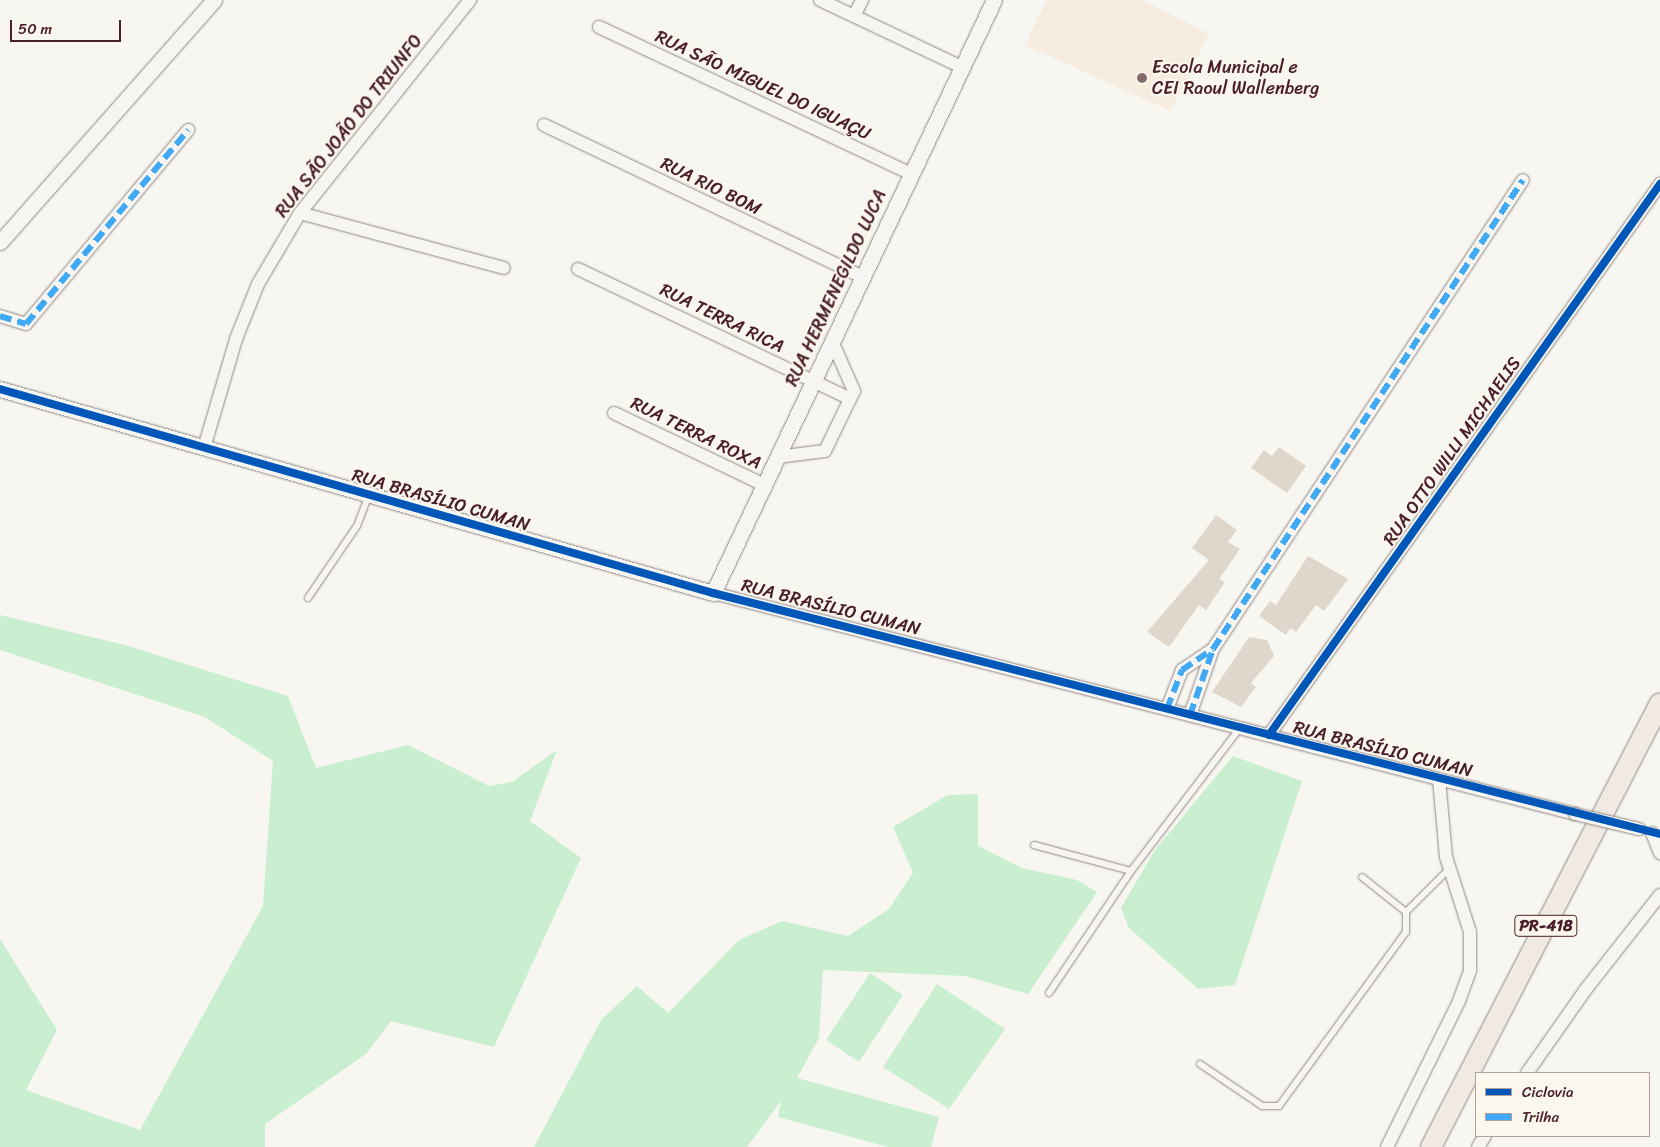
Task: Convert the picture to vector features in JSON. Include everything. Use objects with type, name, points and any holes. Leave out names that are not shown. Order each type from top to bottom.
[{"type":"highway","name":"PR-418","points":[[1431,1147],[1660,704]]},
{"type":"street","points":[[0,242],[214,0]]},
{"type":"street","name":"RUA SÃO JOÃO DO TRIUNFO","points":[[204,448],[236,339],[258,284],[300,213],[470,0]]},
{"type":"street","points":[[820,0],[962,66]]},
{"type":"street","points":[[854,16],[862,0]]},
{"type":"street","name":"RUA HERMENEGILDO LUCA","points":[[712,593],[994,0]]},
{"type":"street","name":"RUA SÃO MIGUEL DO IGUAÇU","points":[[599,27],[911,174]]},
{"type":"street","name":"RUA RIO BOM","points":[[544,125],[862,277]]},
{"type":"street","points":[[0,316],[26,324],[188,130]]},
{"type":"street","points":[[1190,715],[1213,649],[1523,180]]},
{"type":"street","name":"RUA OTTO WILLI MICHAELIS","points":[[1269,735],[1660,184]]},
{"type":"street","points":[[300,213],[504,268]]},
{"type":"street","name":"RUA TERRA RICA","points":[[578,269],[850,399]]},
{"type":"street","points":[[777,457],[825,451],[850,399],[854,390],[832,340]]},
{"type":"street","name":"RUA BRASÍLIO CUMAN","points":[[0,389],[712,593],[1656,834]]},
{"type":"street","name":"RUA TERRA ROXA","points":[[614,413],[764,485]]},
{"type":"street","points":[[1167,709],[1182,670],[1213,649]]},
{"type":"street","points":[[1387,1147],[1459,1001],[1470,970],[1470,932],[1449,869],[1439,779]]},
{"type":"street","points":[[1656,834],[1660,853]]},
{"type":"street","points":[[1528,1072],[1581,995],[1660,895]]},
{"type":"lane","points":[[308,598],[357,526],[369,495]]},
{"type":"lane","points":[[1049,993],[1132,871],[1240,728]]},
{"type":"lane","points":[[1034,845],[1132,871]]},
{"type":"lane","points":[[1200,1064],[1262,1106],[1275,1109],[1406,932],[1406,912],[1449,869]]},
{"type":"lane","points":[[1362,877],[1406,912]]},
{"type":"shaded area","name":"Escola Municipal e CEI Raoul Wallenberg","points":[[1047,0],[1143,0],[1209,34],[1170,111],[1025,45]]},
{"type":"green space","points":[[0,615],[125,645],[288,696],[316,768],[408,745],[489,786],[512,782],[557,750],[530,821],[581,858],[494,1047],[391,1021],[366,1054],[265,1124],[265,1147],[0,1147],[0,939],[57,1030],[26,1090],[140,1130],[263,906],[273,761],[205,717],[0,650]]},
{"type":"green space","points":[[1233,756],[1302,781],[1235,985],[1198,989],[1129,928],[1121,908],[1155,850]]},
{"type":"green space","points":[[978,794],[978,846],[1022,868],[1077,880],[1097,892],[1028,994],[965,976],[823,970],[819,1038],[797,1078],[939,1117],[931,1147],[888,1147],[778,1117],[781,1101],[747,1147],[534,1147],[601,1020],[637,986],[668,1013],[739,940],[782,921],[848,936],[889,909],[913,873],[893,827],[948,795]]},
{"type":"green space","points":[[870,973],[903,995],[859,1062],[826,1040]]},
{"type":"green space","points":[[937,984],[1005,1029],[949,1109],[883,1067]]},
{"type":"building","points":[[1279,447],[1306,466],[1287,493],[1251,468],[1264,450],[1272,456]]},
{"type":"building","points":[[1216,515],[1237,530],[1228,542],[1240,549],[1219,579],[1225,582],[1206,610],[1199,605],[1169,647],[1147,632],[1209,560],[1192,548]]},
{"type":"building","points":[[1308,556],[1348,579],[1324,611],[1316,605],[1296,632],[1290,628],[1286,635],[1259,616],[1270,601],[1276,605]]},
{"type":"building","points":[[1249,637],[1267,640],[1274,656],[1251,683],[1256,687],[1241,707],[1212,692]]},
{"type":"marked path","points":[[0,316],[26,324],[188,130]]},
{"type":"marked path","points":[[1190,715],[1213,649],[1523,180]]},
{"type":"marked path","points":[[1167,709],[1182,670],[1213,649]]},
{"type":"cycle path","points":[[1269,735],[1660,184]]},
{"type":"cycle path","points":[[0,389],[713,593],[1660,834]]},
{"type":"place","name":"Escola Municipal e CEI Raoul Wallenberg","points":[[1142,78]]}]
